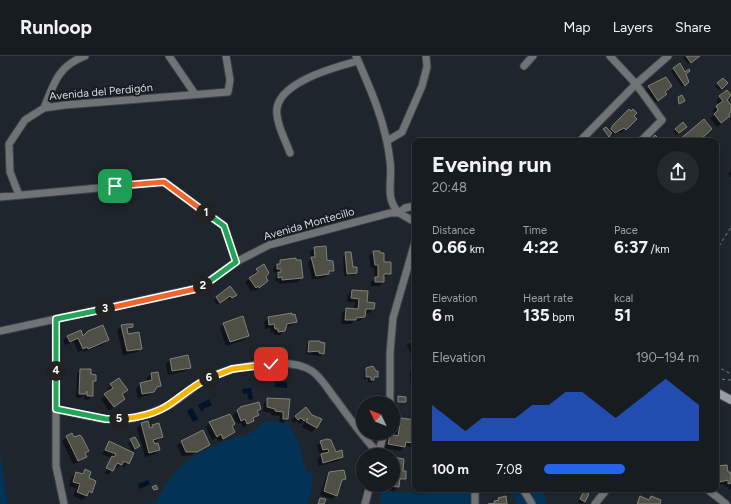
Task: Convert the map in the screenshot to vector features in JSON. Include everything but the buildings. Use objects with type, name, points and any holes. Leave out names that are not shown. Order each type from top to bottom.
[{"type":"main road","points":[[719,394],[731,400]]},
{"type":"street","points":[[44,108],[56,77],[72,61],[85,56]]},
{"type":"street","points":[[169,56],[195,94]]},
{"type":"street","name":"Avenida del Perdigón","points":[[19,195],[10,172],[9,144],[25,120],[44,108],[65,104],[228,92],[230,80],[226,56]]},
{"type":"street","points":[[388,141],[402,132],[422,86],[427,67],[426,56]]},
{"type":"street","points":[[524,66],[533,56]]},
{"type":"street","points":[[610,56],[636,84],[662,120],[644,138]]},
{"type":"street","points":[[583,138],[636,84],[668,56]]},
{"type":"street","points":[[290,153],[276,114],[280,99],[291,88],[316,72],[357,58],[385,129],[388,141],[390,163],[390,200],[392,206],[399,213],[412,220]]},
{"type":"street","points":[[0,197],[164,182],[224,226],[236,262]]},
{"type":"street","name":"Avenida Montecillo","points":[[0,332],[200,288],[236,262],[269,245],[390,213],[399,213],[405,208],[412,207]]},
{"type":"street","points":[[390,396],[390,353],[393,318],[412,252]]},
{"type":"street","points":[[56,319],[56,466],[64,504]]},
{"type":"street","points":[[56,409],[106,419],[132,418],[168,406],[189,389],[207,378],[232,369],[271,364],[293,364],[304,366],[316,374],[363,438],[372,448]]},
{"type":"street","points":[[366,504],[369,492]]},
{"type":"street","points":[[475,492],[475,504]]},
{"type":"street","points":[[525,492],[532,504]]},
{"type":"street","points":[[595,504],[605,492]]},
{"type":"street","points":[[711,492],[726,504]]},
{"type":"path","points":[[719,247],[731,227]]},
{"type":"path","points":[[719,368],[731,374]]},
{"type":"path","points":[[719,379],[731,380]]},
{"type":"shaded area","points":[[275,381],[287,382],[287,388],[275,387]]},
{"type":"shaded area","points":[[251,388],[253,399],[249,400],[247,393],[243,394],[242,389]]},
{"type":"shaded area","points":[[209,399],[212,405],[203,409],[202,412],[198,405]]},
{"type":"shaded area","points":[[192,408],[198,419],[193,422],[187,411]]},
{"type":"shaded area","points":[[266,421],[288,422],[299,444],[306,472],[312,472],[312,490],[307,504],[138,504],[156,503],[172,476],[191,458],[227,440],[243,435],[245,437]]},
{"type":"shaded area","points":[[0,453],[8,504],[0,504]]},
{"type":"shaded area","points":[[148,480],[150,484],[140,489],[138,484]]},
{"type":"shaded area","points":[[381,492],[427,494],[427,492],[472,492],[472,504],[380,504]]},
{"type":"shaded area","points":[[513,492],[544,492],[547,504],[517,504]]},
{"type":"route","points":[[115,186],[164,182],[224,226],[236,262],[200,288],[56,319],[56,409],[106,419],[132,418],[168,406],[189,389],[207,378],[232,369],[271,364]]}]
